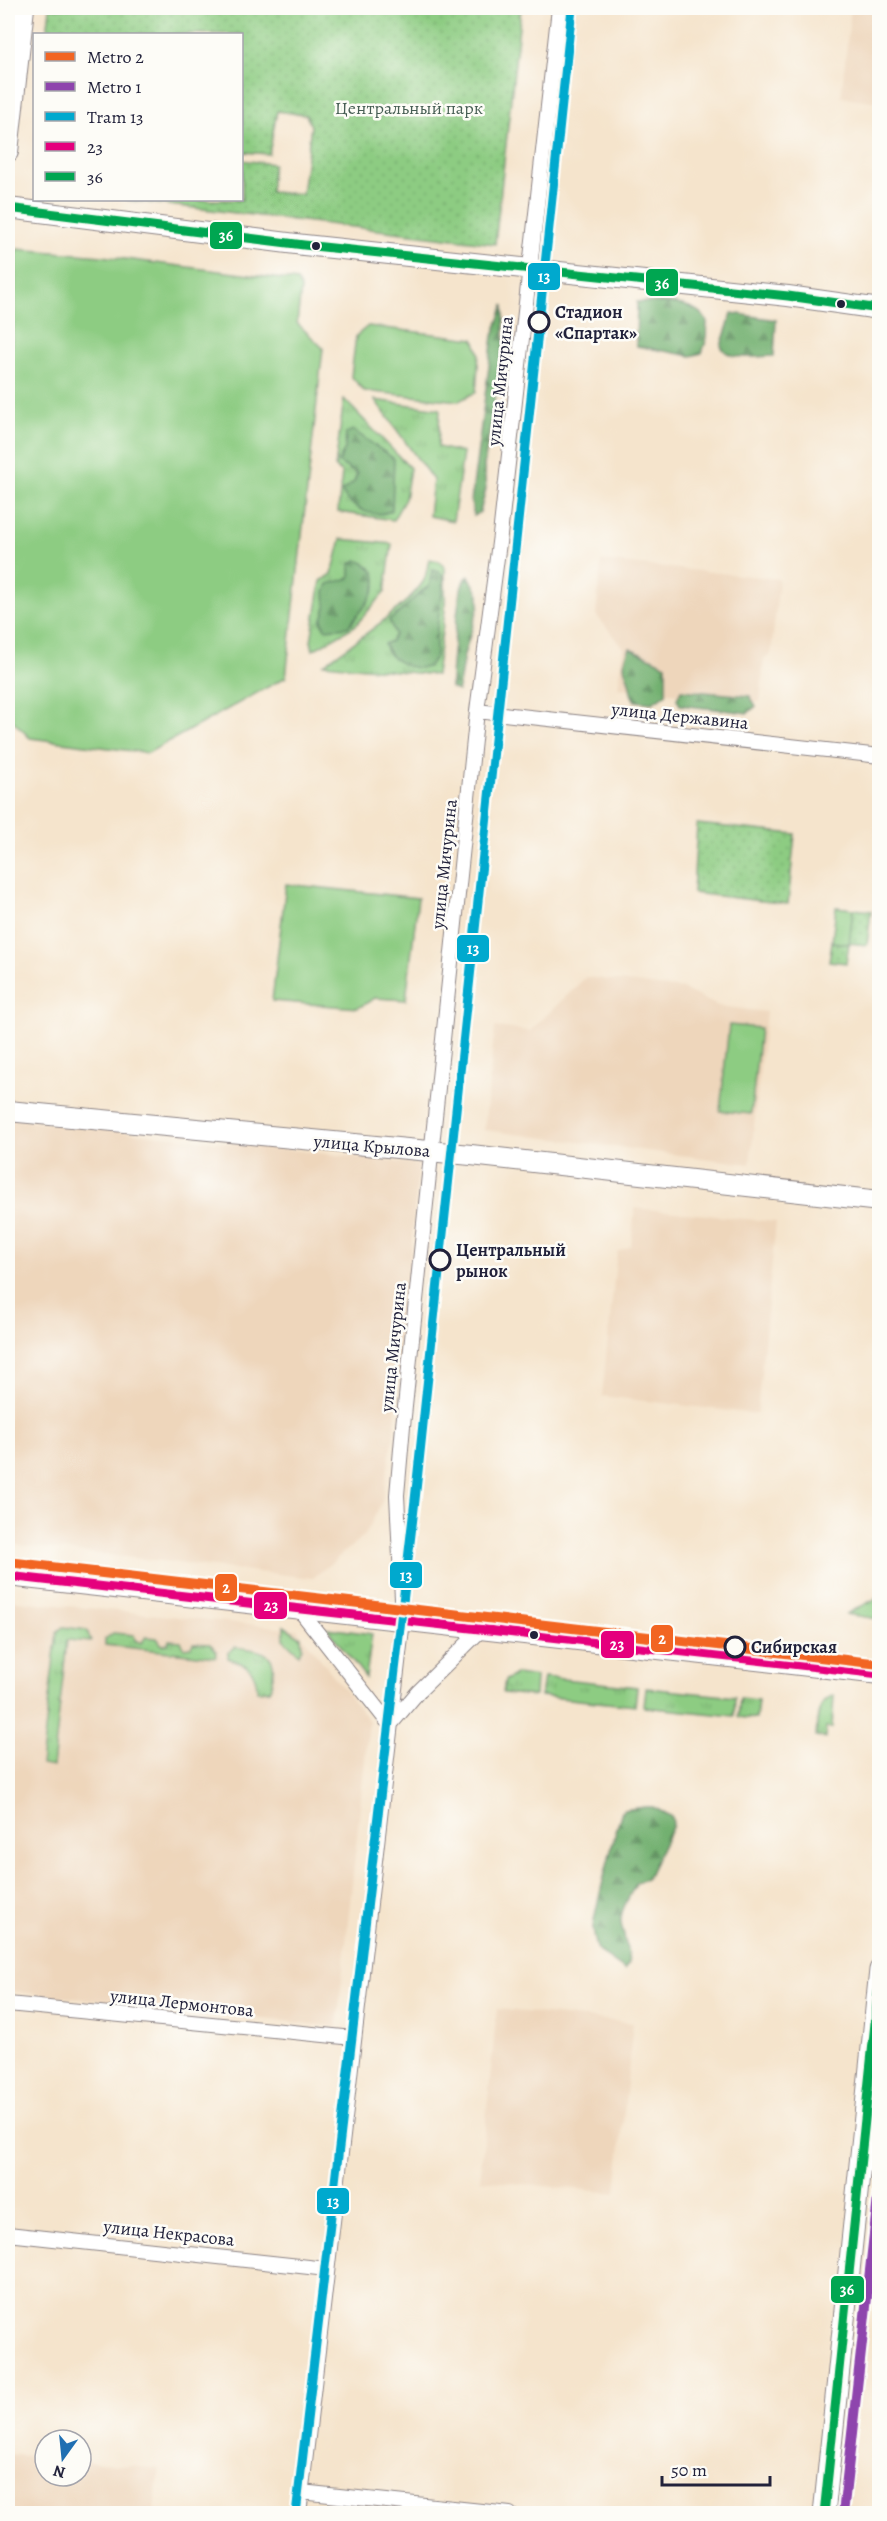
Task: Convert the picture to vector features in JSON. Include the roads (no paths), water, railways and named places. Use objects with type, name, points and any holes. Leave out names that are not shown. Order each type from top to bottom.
[{"type":"main road","points":[[8,152],[24,8]]},
{"type":"main road","points":[[8,208],[304,245],[879,309]]},
{"type":"main road","name":"улица Крылова","points":[[8,1112],[430,1151],[879,1201]]},
{"type":"main road","points":[[8,1576],[879,1674]]},
{"type":"main road","points":[[824,2514],[879,1970]]},
{"type":"street","name":"улица Мичурина","points":[[299,2514],[403,1620],[397,1495],[430,1151],[477,711],[559,8]]},
{"type":"street","name":"улица Державина","points":[[477,711],[879,756]]},
{"type":"street","points":[[298,1608],[390,1725],[418,1692],[482,1629]]},
{"type":"street","name":"улица Лермонтова","points":[[8,2004],[354,2038]]},
{"type":"street","name":"улица Некрасова","points":[[8,2234],[327,2269]]},
{"type":"street","points":[[301,2492],[510,2514]]},
{"type":"metro line","name":"2","points":[[8,1562],[880,1664]]},
{"type":"metro line","name":"1","points":[[843,2514],[880,2180]]},
{"type":"tram line","name":"13","points":[[296,2514],[415,1500],[572,8]]},
{"type":"place","name":"Стадион «Спартак»","points":[[539,322]]},
{"type":"place","name":"Центральный рынок","points":[[440,1260]]},
{"type":"place","name":"Сибирская","points":[[735,1647]]},
{"type":"park label","name":"Центральный парк","points":[[409,108]]}]
